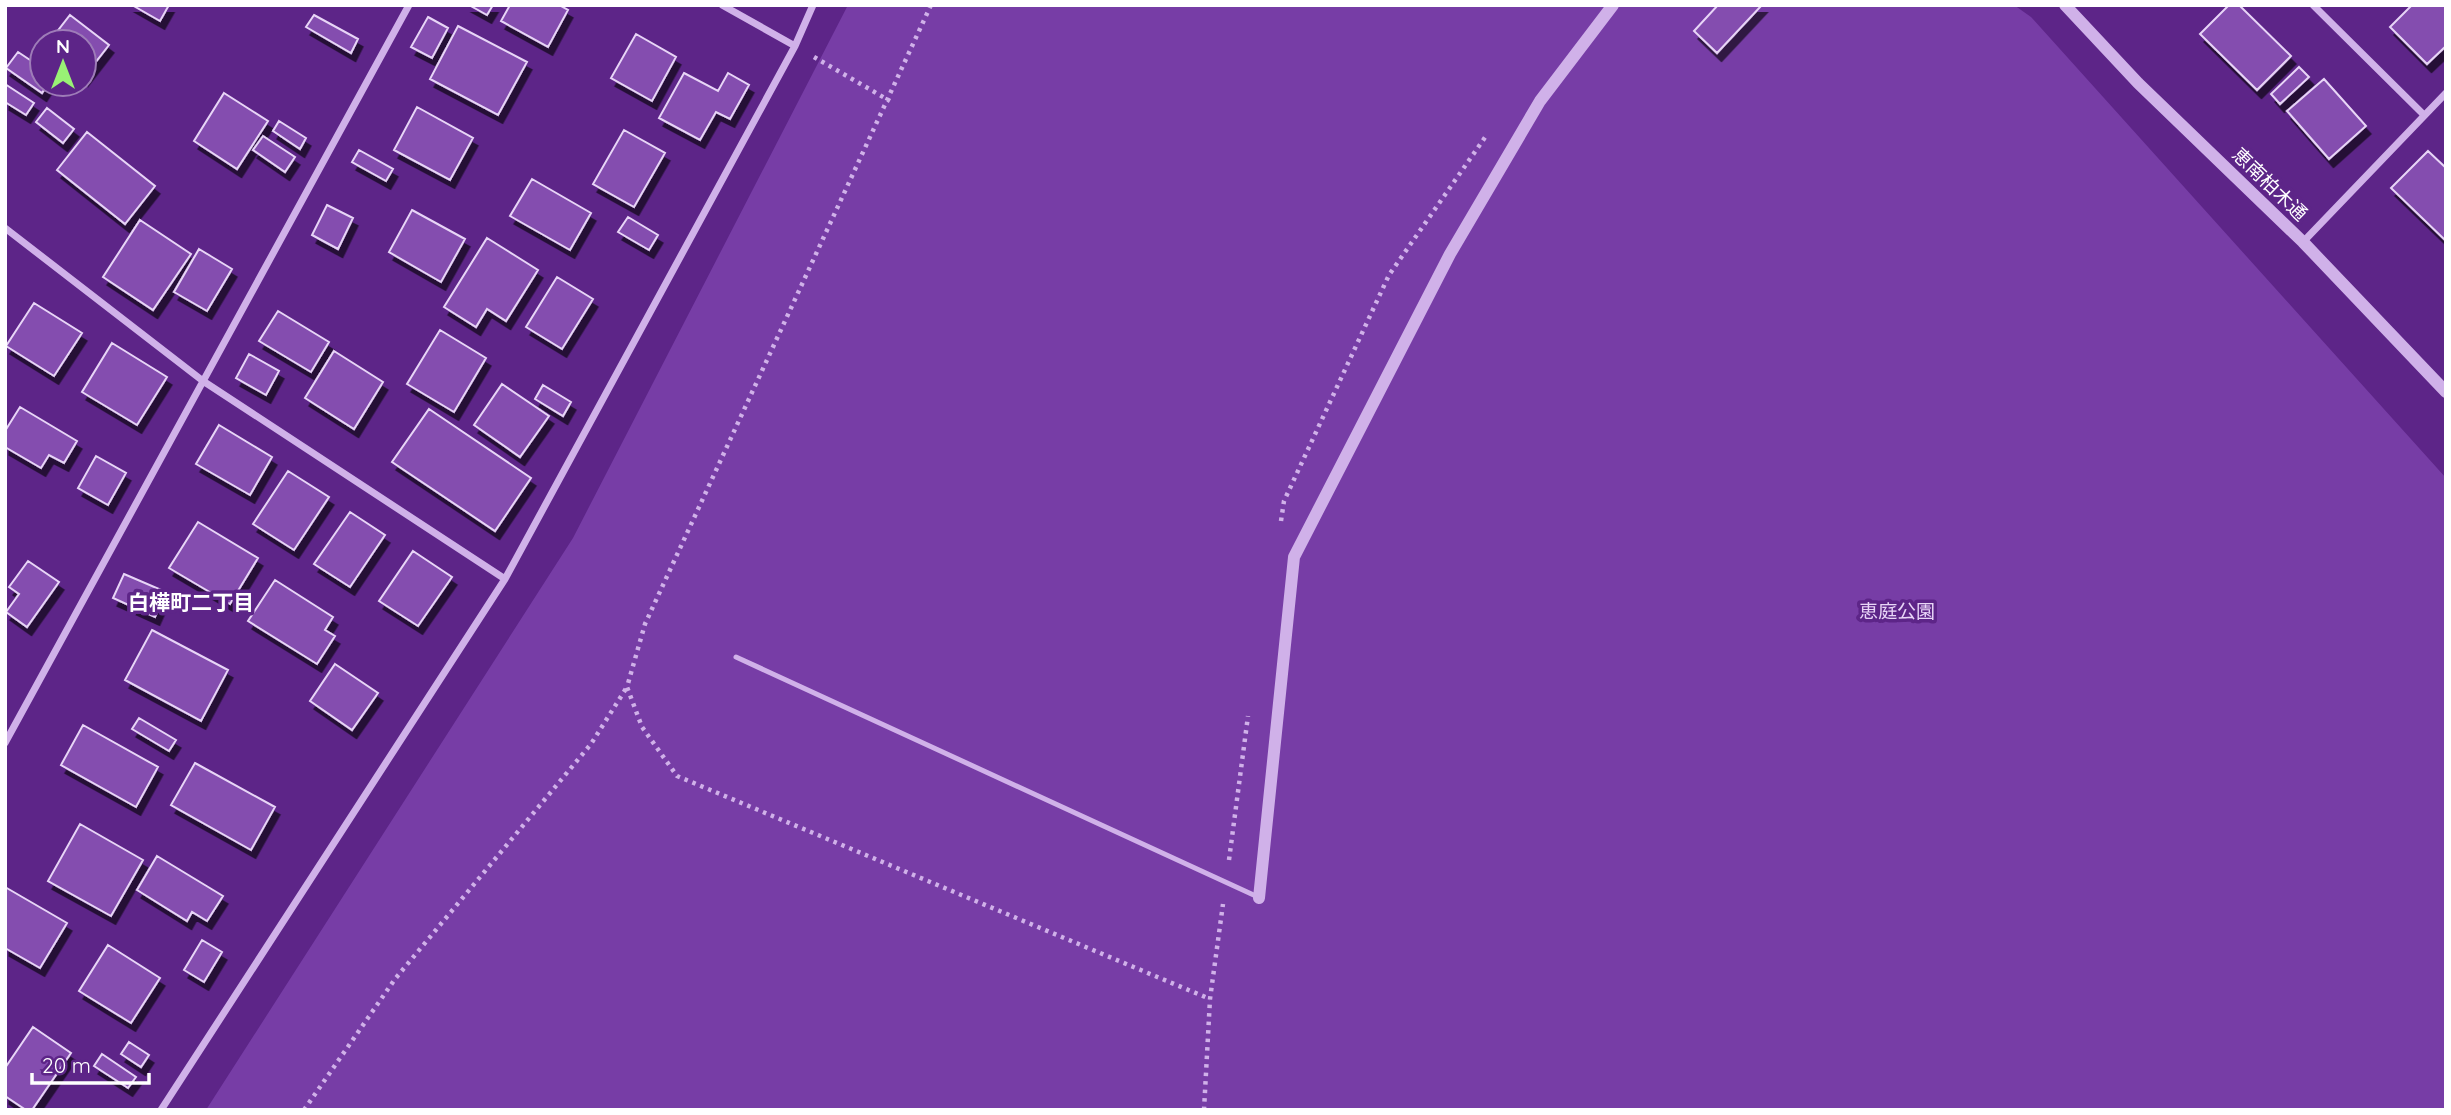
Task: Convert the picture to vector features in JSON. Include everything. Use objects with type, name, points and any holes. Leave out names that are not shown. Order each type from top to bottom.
[{"type":"street","points":[[5,743],[409,5]]},
{"type":"street","points":[[722,5],[795,46]]},
{"type":"street","points":[[161,1110],[505,579],[795,46],[813,5]]},
{"type":"street","points":[[1259,898],[1294,557],[1450,254],[1540,101],[1613,5]]},
{"type":"street","name":"恵南柏木通","points":[[2066,5],[2138,83],[2303,242],[2446,393]]},
{"type":"street","points":[[2313,5],[2424,115]]},
{"type":"street","points":[[2303,242],[2446,93]]},
{"type":"street","points":[[5,228],[203,381],[505,579]]},
{"type":"lane","points":[[736,657],[1259,898]]},
{"type":"path","points":[[303,1110],[395,979],[591,744],[627,687],[645,624],[890,101],[932,5]]},
{"type":"path","points":[[811,55],[890,101]]},
{"type":"path","points":[[627,687],[642,727],[677,776],[1210,999]]},
{"type":"green space","name":"恵庭公園","points":[[848,5],[2014,5],[2031,17],[2446,478],[2446,1110],[206,1110],[573,538]]},
{"type":"building","points":[[132,5],[169,5],[160,21]]},
{"type":"building","points":[[469,5],[493,5],[487,15]]},
{"type":"building","points":[[510,5],[559,5],[568,10],[548,47],[501,21]]},
{"type":"building","points":[[1718,5],[1762,5],[1717,53],[1694,31]]},
{"type":"building","points":[[2229,5],[2239,5],[2291,56],[2257,90],[2200,34]]},
{"type":"building","points":[[2412,5],[2446,5],[2446,46],[2427,64],[2390,27]]},
{"type":"building","points":[[70,15],[87,28],[60,28]]},
{"type":"building","points":[[314,15],[358,39],[351,53],[306,27]]},
{"type":"building","points":[[428,17],[448,28],[432,58],[411,47]]},
{"type":"building","points":[[458,26],[527,62],[498,115],[430,79]]},
{"type":"building","points":[[636,34],[676,57],[652,101],[611,78]]},
{"type":"building","points":[[98,37],[109,45],[98,59]]},
{"type":"building","points":[[18,52],[28,59],[28,83],[6,68]]},
{"type":"building","points":[[2299,67],[2309,77],[2280,104],[2271,94]]},
{"type":"building","points":[[684,73],[718,91],[728,73],[749,85],[730,119],[716,112],[700,140],[659,118]]},
{"type":"building","points":[[2324,79],[2366,126],[2329,159],[2287,111]]},
{"type":"building","points":[[5,84],[34,103],[26,115],[5,102]]},
{"type":"building","points":[[224,93],[268,121],[237,169],[194,141]]},
{"type":"building","points":[[417,107],[473,138],[450,180],[394,150]]},
{"type":"building","points":[[47,108],[74,129],[63,143],[36,122]]},
{"type":"building","points":[[279,121],[306,138],[300,149],[273,131]]},
{"type":"building","points":[[624,130],[665,153],[634,207],[593,184]]},
{"type":"building","points":[[87,132],[155,186],[125,224],[57,170]]},
{"type":"building","points":[[263,136],[295,157],[285,172],[253,150]]},
{"type":"building","points":[[359,150],[393,169],[386,181],[352,162]]},
{"type":"building","points":[[2428,151],[2446,168],[2446,241],[2391,188]]},
{"type":"building","points":[[532,179],[591,213],[570,250],[510,216]]},
{"type":"building","points":[[327,205],[353,218],[338,249],[312,235]]},
{"type":"building","points":[[412,210],[465,239],[441,282],[389,252]]},
{"type":"building","points":[[628,217],[658,235],[649,250],[618,232]]},
{"type":"building","points":[[140,220],[191,254],[153,310],[103,277]]},
{"type":"building","points":[[487,238],[538,270],[506,321],[487,309],[476,327],[444,307]]},
{"type":"building","points":[[199,249],[232,269],[207,311],[174,292]]},
{"type":"building","points":[[557,277],[593,299],[562,349],[526,327]]},
{"type":"building","points":[[34,303],[82,333],[54,376],[6,346]]},
{"type":"building","points":[[278,311],[329,342],[311,372],[259,341]]},
{"type":"building","points":[[440,330],[486,358],[454,412],[407,384]]},
{"type":"building","points":[[112,343],[167,377],[137,425],[82,392]]},
{"type":"building","points":[[334,351],[383,382],[354,429],[305,398]]},
{"type":"building","points":[[249,354],[279,371],[266,395],[236,378]]},
{"type":"building","points":[[502,384],[549,416],[520,457],[474,425]]},
{"type":"building","points":[[543,385],[571,402],[563,416],[535,399]]},
{"type":"building","points":[[20,407],[77,441],[64,463],[49,455],[41,468],[5,447],[5,431]]},
{"type":"building","points":[[429,409],[531,478],[495,531],[392,462]]},
{"type":"building","points":[[219,425],[272,457],[250,495],[196,464]]},
{"type":"building","points":[[96,456],[126,473],[108,505],[78,488]]},
{"type":"building","points":[[288,471],[329,497],[294,550],[253,524]]},
{"type":"building","points":[[350,512],[385,535],[350,587],[314,564]]},
{"type":"building","points":[[198,522],[258,558],[230,604],[169,568]]},
{"type":"building","points":[[413,551],[452,577],[418,626],[379,601]]},
{"type":"building","points":[[28,561],[59,582],[27,627],[6,612],[19,594],[9,587]]},
{"type":"building","points":[[124,574],[166,592],[155,617],[113,598]]},
{"type":"building","points":[[275,580],[333,617],[325,630],[335,636],[317,664],[248,621]]},
{"type":"building","points":[[152,630],[228,670],[201,721],[125,680]]},
{"type":"building","points":[[335,664],[378,693],[352,730],[310,701]]},
{"type":"building","points":[[139,718],[176,740],[169,751],[132,729]]},
{"type":"building","points":[[83,725],[158,767],[136,807],[61,765]]},
{"type":"building","points":[[195,763],[275,807],[251,850],[171,805]]},
{"type":"building","points":[[80,824],[143,860],[111,916],[48,881]]},
{"type":"building","points":[[157,856],[223,896],[207,921],[192,912],[187,921],[137,890]]},
{"type":"building","points":[[5,887],[67,923],[40,968],[5,948]]},
{"type":"building","points":[[202,940],[222,952],[204,982],[184,970]]},
{"type":"building","points":[[108,945],[160,978],[131,1023],[79,991]]},
{"type":"building","points":[[33,1027],[71,1053],[32,1110],[26,1110],[5,1096],[5,1068]]},
{"type":"building","points":[[129,1042],[149,1055],[141,1067],[121,1054]]},
{"type":"building","points":[[102,1054],[136,1077],[128,1088],[94,1066]]},
{"type":"district","name":"白樺町二丁目","points":[[191,603]]}]
